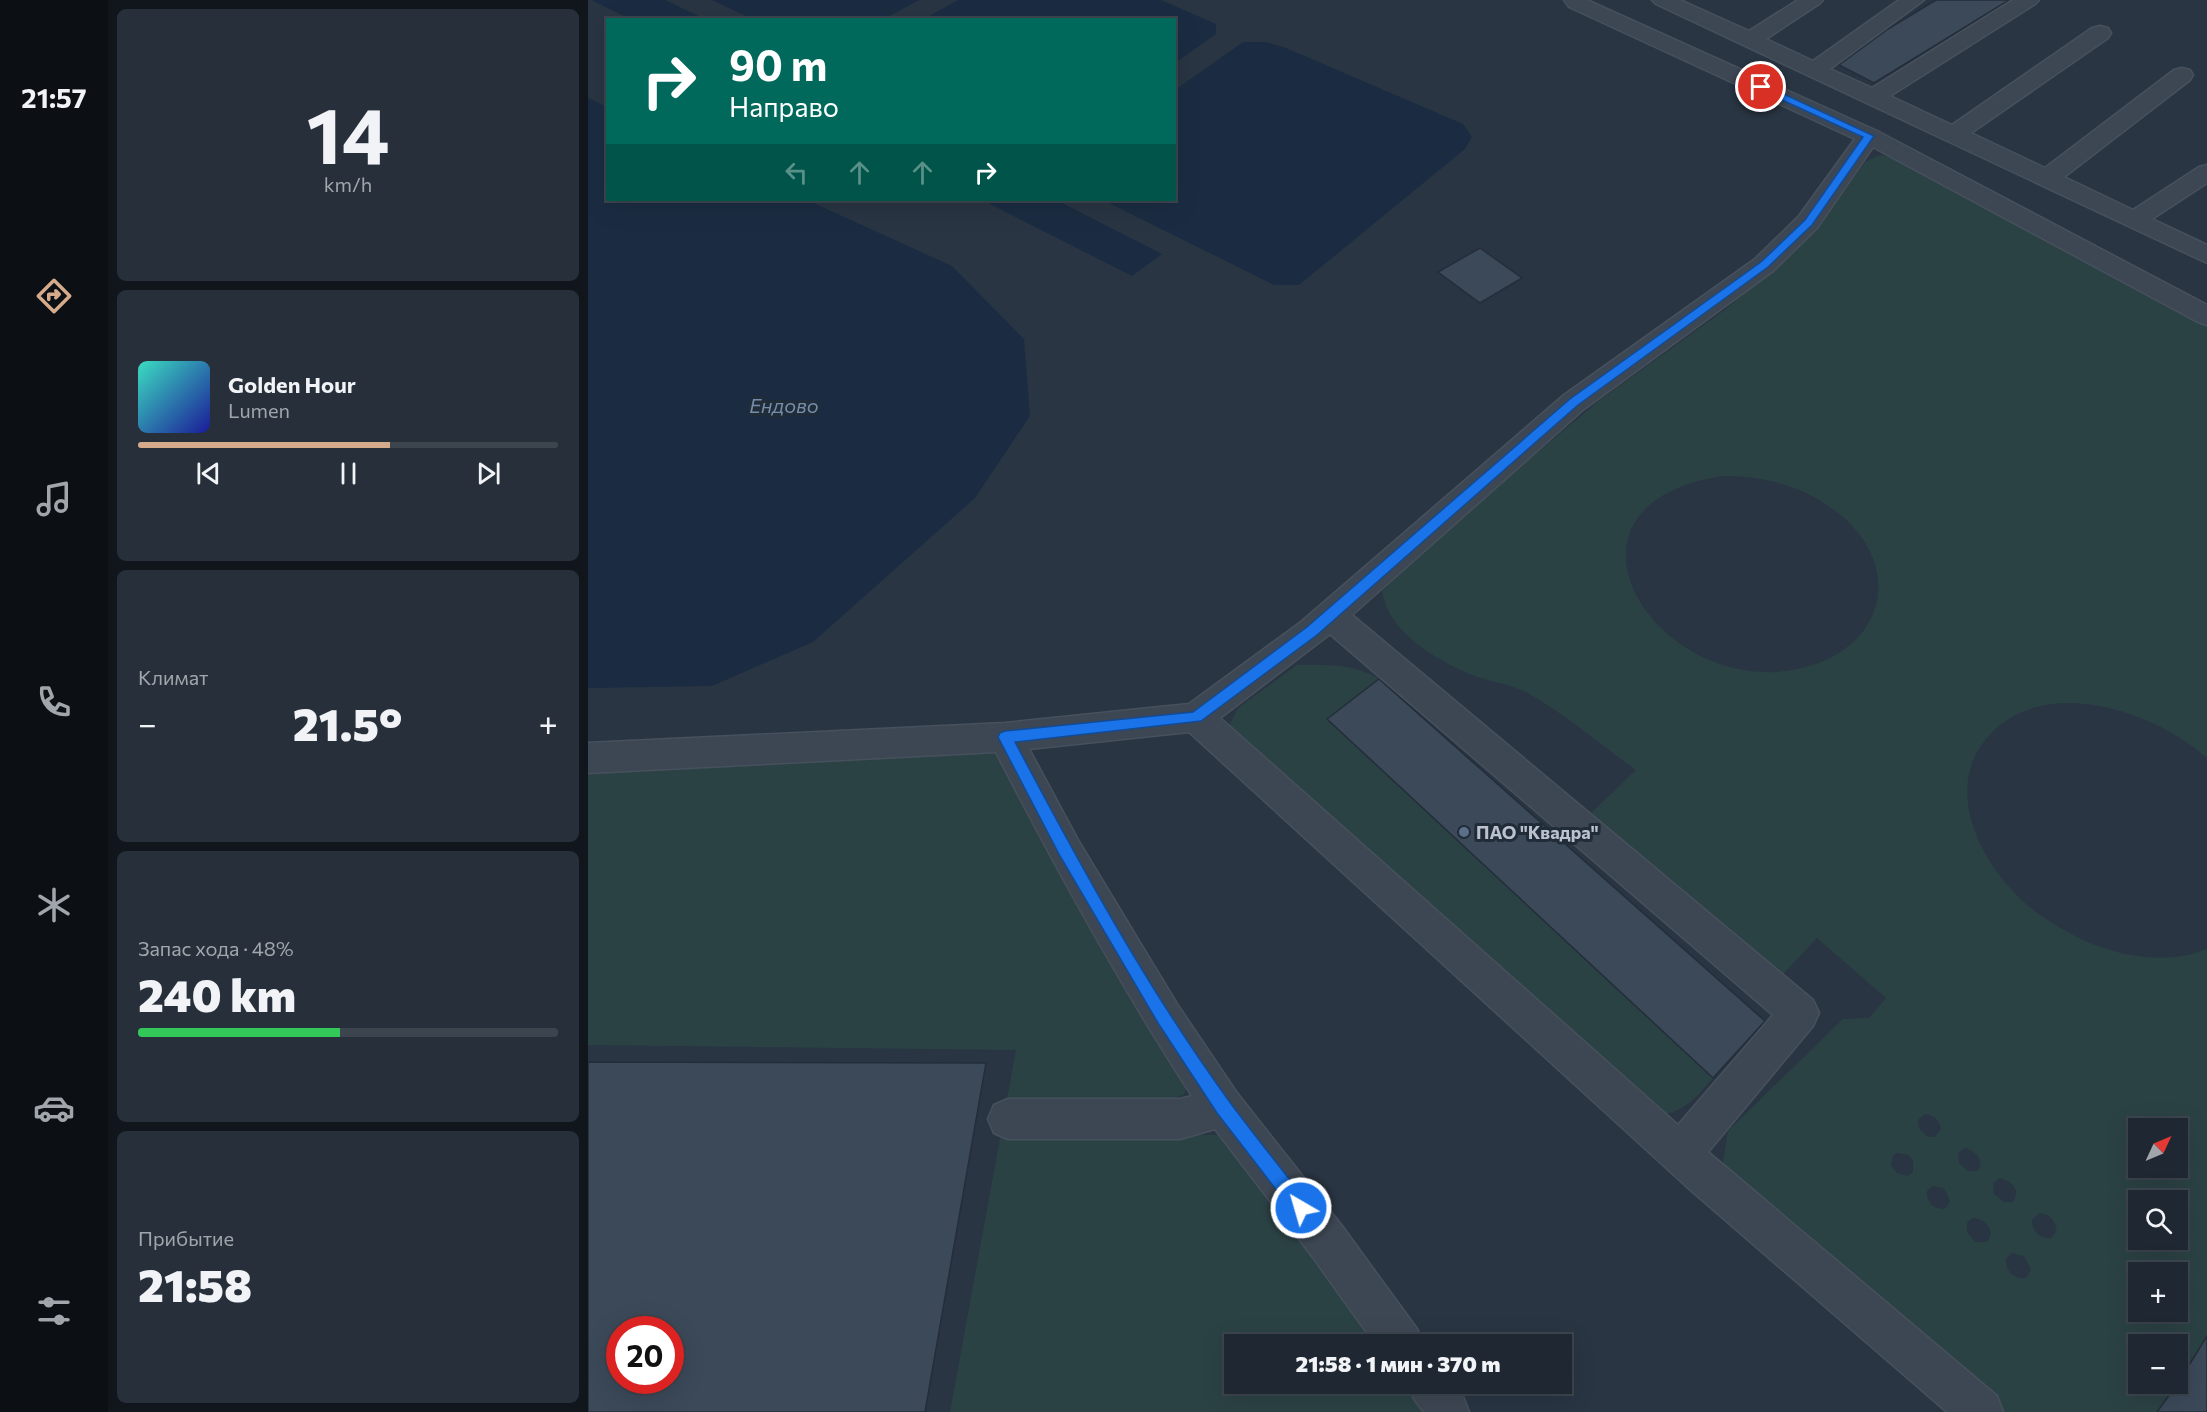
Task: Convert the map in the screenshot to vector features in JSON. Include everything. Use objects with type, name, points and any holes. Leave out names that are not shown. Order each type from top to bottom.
[{"type":"lane","points":[[1575,0],[1576,3],[1869,136],[2207,316]]},
{"type":"lane","points":[[1750,40],[1812,0]]},
{"type":"lane","points":[[1814,70],[1913,0]]},
{"type":"lane","points":[[1873,97],[2028,0]]},
{"type":"lane","points":[[1679,3],[1750,40],[2207,255]]},
{"type":"lane","points":[[1954,134],[2100,33]]},
{"type":"lane","points":[[2047,179],[2182,75]]},
{"type":"lane","points":[[588,758],[1005,737],[1196,717],[1312,631],[1574,402],[1764,265],[1808,222],[1869,136]]},
{"type":"lane","points":[[2134,220],[2207,172]]},
{"type":"lane","points":[[1330,615],[1800,1013],[1680,1153]]},
{"type":"lane","points":[[1196,717],[1680,1153],[1981,1412]]},
{"type":"lane","points":[[1005,737],[1065,851],[1163,1017],[1223,1107],[1327,1241],[1395,1334]]},
{"type":"lane","points":[[1008,1119],[1180,1119],[1223,1107]]},
{"type":"lane","points":[[1438,1394],[1445,1403],[1447,1412]]},
{"type":"green space","points":[[1880,155],[1897,158],[2207,326],[2207,758],[2184,740],[2126,713],[2094,705],[2063,703],[2033,708],[2006,721],[1983,743],[1972,764],[1967,785],[1968,807],[1974,830],[1984,851],[2010,889],[2044,917],[2090,943],[2123,953],[2158,958],[2175,957],[2207,949],[2207,1343],[2204,1341],[2188,1365],[2188,1334],[2128,1334],[2128,1394],[2169,1394],[2157,1412],[2003,1412],[1722,1169],[1728,1131],[1843,1019],[1869,1018],[1886,998],[1817,938],[1783,974],[1589,815],[1636,770],[1570,720],[1528,693],[1472,675],[1429,653],[1404,632],[1386,606],[1382,591],[1436,537],[1600,400],[1726,309],[1802,244],[1827,215],[1865,162]],"holes":[[[1723,476],[1779,483],[1818,499],[1854,528],[1870,552],[1878,577],[1877,601],[1868,623],[1852,643],[1829,659],[1798,669],[1746,671],[1700,656],[1662,629],[1636,595],[1626,558],[1635,523],[1666,494]],[[1925,1114],[1936,1118],[1941,1129],[1935,1137],[1928,1137],[1919,1128],[1918,1120]],[[1965,1148],[1976,1154],[1980,1160],[1980,1167],[1977,1171],[1968,1171],[1959,1163],[1958,1153]],[[1897,1153],[1909,1155],[1913,1161],[1913,1172],[1908,1176],[1897,1173],[1891,1165],[1893,1156]],[[2000,1178],[2008,1181],[2016,1190],[2012,1202],[2004,1202],[1994,1194],[1993,1183]],[[1932,1186],[1944,1188],[1950,1201],[1946,1208],[1935,1207],[1928,1199],[1927,1191]],[[2040,1213],[2047,1215],[2052,1218],[2057,1230],[2051,1238],[2043,1238],[2033,1228],[2032,1220]],[[1973,1218],[1985,1223],[1991,1234],[1987,1242],[1975,1242],[1967,1232],[1967,1222]],[[2012,1253],[2024,1256],[2031,1270],[2027,1277],[2019,1278],[2009,1271],[2006,1259]]]},
{"type":"green space","points":[[1297,665],[1329,665],[1350,668],[1379,679],[1327,719],[1713,1078],[1696,1097],[1677,1110],[1661,1115],[1227,730],[1238,708]]},
{"type":"green space","points":[[997,749],[1187,1087],[1184,1094],[1168,1101],[1006,1105],[1016,1050],[588,1045],[588,769]]},
{"type":"green space","points":[[1001,1133],[1231,1135],[1375,1334],[1224,1334],[1224,1394],[1419,1394],[1432,1412],[950,1412]]},
{"type":"water","points":[[591,0],[665,0],[703,18],[628,18]]},
{"type":"water","points":[[712,0],[919,0],[886,18],[750,18]]},
{"type":"water","points":[[958,0],[1161,0],[1216,24],[1216,34],[1176,62],[1176,18],[926,18]]},
{"type":"water","points":[[1243,42],[1266,42],[1286,48],[1463,124],[1472,137],[1465,149],[1299,285],[1274,285],[1105,201],[1176,201],[1176,89]]},
{"type":"water","name":"Ендово","points":[[588,98],[606,107],[606,201],[809,201],[952,266],[1024,339],[1030,416],[975,498],[813,642],[712,686],[588,688]]},
{"type":"water","points":[[984,201],[1058,201],[1162,254],[1132,276]]},
{"type":"building","points":[[1936,0],[2009,0],[1874,83],[1839,65],[1888,29]]},
{"type":"building","points":[[1480,248],[1522,278],[1480,303],[1438,272]]},
{"type":"building","points":[[1379,679],[1765,1021],[1713,1078],[1327,719]]},
{"type":"building","points":[[588,1062],[986,1063],[925,1412],[588,1412]]},
{"type":"building","points":[[2207,1336],[2207,1412],[2157,1412],[2170,1394],[2188,1394],[2188,1367]]},
{"type":"place","name":"ПАО \"Квадра\"","points":[[1464,832]]},
{"type":"route","points":[[1301,1208],[1223,1107],[1163,1017],[1065,851],[1005,737],[1196,717],[1312,631],[1574,402],[1764,265],[1808,222],[1869,136],[1761,87]]}]
